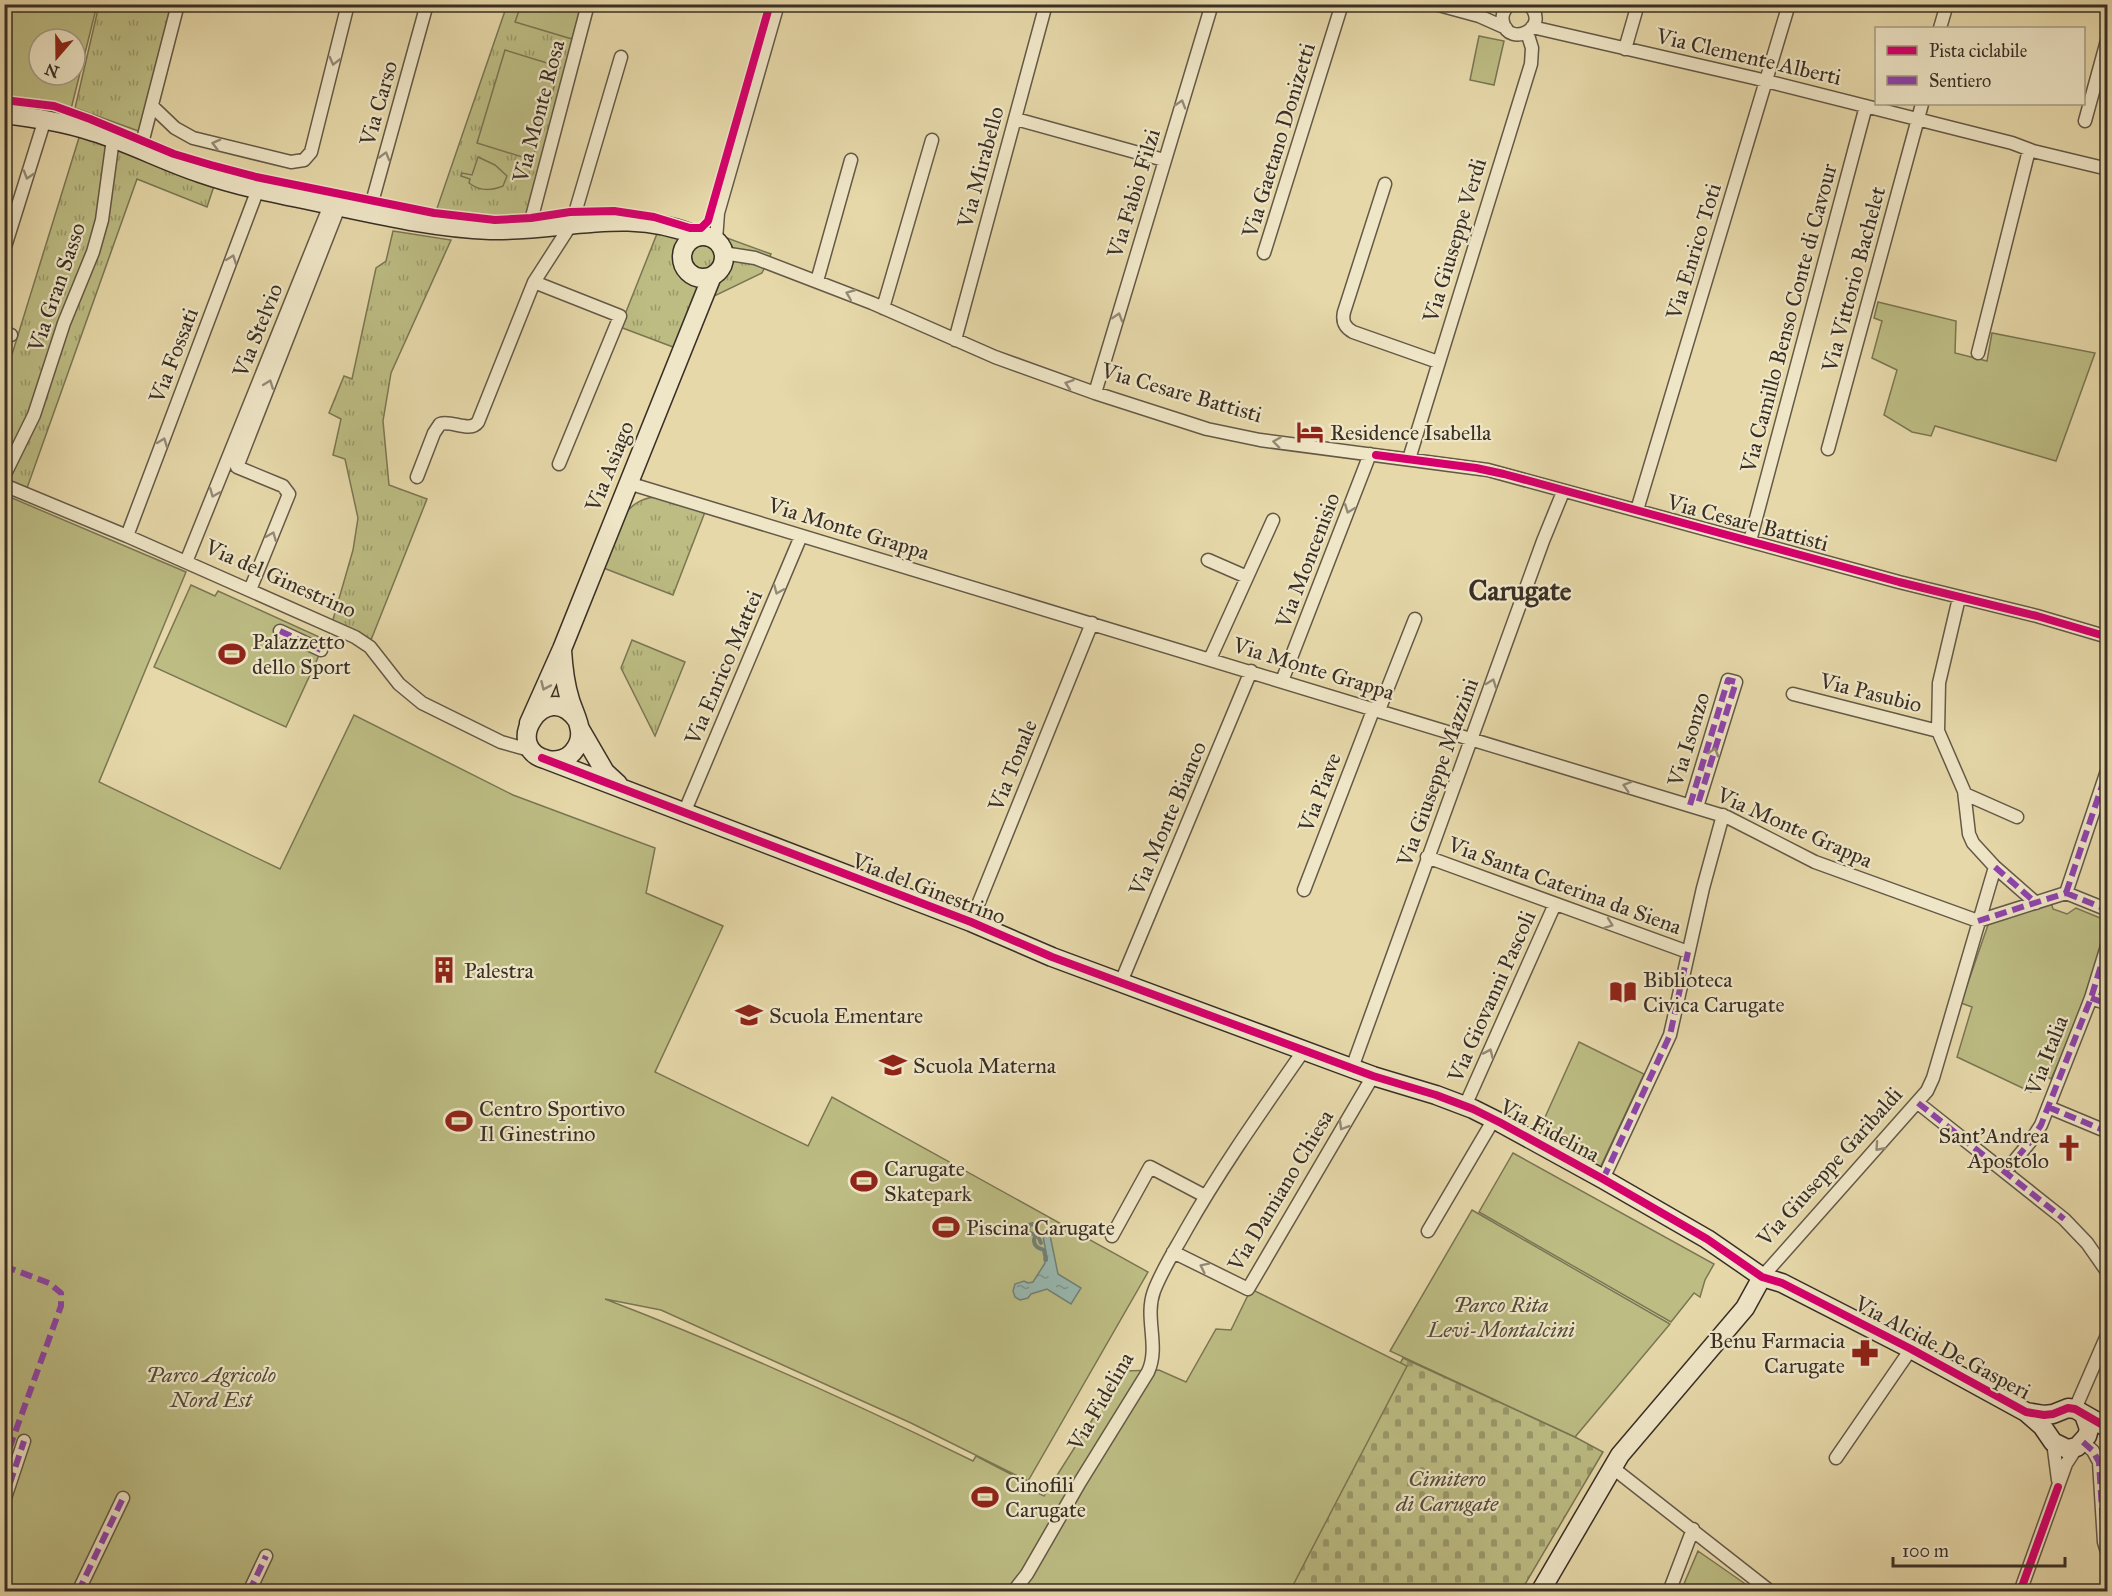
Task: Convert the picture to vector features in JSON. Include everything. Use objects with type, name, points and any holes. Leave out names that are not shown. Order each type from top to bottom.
[{"type":"street","points":[[140,151],[178,4]]},
{"type":"street","points":[[152,106],[175,128],[193,138],[291,162],[304,160],[311,152],[348,4]]},
{"type":"street","name":"Via Carso","points":[[369,213],[427,4]]},
{"type":"street","name":"Via Monte Rosa","points":[[529,228],[588,4]]},
{"type":"street","points":[[702,275],[688,272],[681,256],[705,243],[718,213],[778,4]]},
{"type":"street","name":"Via Mirabello","points":[[955,340],[1046,4]]},
{"type":"street","name":"Via Fabio Filzi","points":[[1095,393],[1212,4]]},
{"type":"street","name":"Via Gaetano Donizetti","points":[[1264,254],[1342,4]]},
{"type":"street","points":[[1435,4],[1476,15],[1506,28]]},
{"type":"street","points":[[1528,4],[1533,10],[1531,26]]},
{"type":"street","points":[[1531,26],[1540,4]]},
{"type":"street","name":"Via Clemente Alberti","points":[[1625,49],[1638,4]]},
{"type":"street","name":"Via Enrico Toti","points":[[1637,510],[1789,4]]},
{"type":"street","points":[[1941,27],[1947,4]]},
{"type":"street","points":[[1476,15],[1508,7]]},
{"type":"street","points":[[1506,28],[1503,18],[1508,7]]},
{"type":"street","name":"Via Clemente Alberti","points":[[1506,28],[1514,34],[1531,26],[1767,81],[2108,169]]},
{"type":"street","name":"Via Giuseppe Verdi","points":[[1409,459],[1531,64],[1531,26]]},
{"type":"street","points":[[2085,122],[2108,37]]},
{"type":"street","points":[[417,477],[434,433],[440,424],[448,422],[469,427],[477,424],[534,282],[572,223],[621,57]]},
{"type":"street","name":"Via Vittorio Bachelet","points":[[1828,449],[1922,105]]},
{"type":"street","name":"Via Camillo Benso Conte di Cavour","points":[[1750,541],[1866,106]]},
{"type":"street","name":"Via Cesare Battisti","points":[[4,114],[45,119],[76,126],[201,174],[369,213],[466,228],[503,230],[613,221],[664,235],[673,240],[705,243],[752,257],[817,281],[955,340],[1095,393],[1228,434],[1488,470],[1959,598],[2037,616],[2108,637]]},
{"type":"street","points":[[1016,118],[1164,160]]},
{"type":"street","points":[[4,250],[45,119]]},
{"type":"street","name":"Via Gran Sasso","points":[[4,476],[34,415],[66,316],[93,252],[102,220],[114,139]]},
{"type":"street","points":[[882,308],[932,140]]},
{"type":"street","points":[[1978,353],[2029,150]]},
{"type":"street","points":[[817,281],[851,160]]},
{"type":"street","points":[[1385,184],[1344,312],[1345,326],[1353,332],[1438,362]]},
{"type":"street","name":"Via Fossati","points":[[127,536],[258,189]]},
{"type":"street","name":"Via Stelvio","points":[[237,467],[334,206]]},
{"type":"street","name":"Via Stelvio","points":[[186,562],[334,206]]},
{"type":"street","name":"Via Asiago","points":[[530,744],[562,649],[700,301],[702,275],[722,266],[705,243]]},
{"type":"street","points":[[534,282],[620,316],[559,464]]},
{"type":"street","name":"Via Moncenisio","points":[[1282,681],[1371,454]]},
{"type":"street","points":[[223,470],[237,467],[283,486],[289,494],[250,590]]},
{"type":"street","name":"Via Monte Grappa","points":[[627,483],[1694,806],[1743,824],[1815,862],[1978,921]]},
{"type":"street","name":"Via del Ginestrino","points":[[4,485],[127,536],[359,639],[374,651],[405,690],[422,703],[484,735],[501,742],[530,744],[627,791],[971,922],[1052,957],[1304,1050]]},
{"type":"street","name":"Via Giuseppe Mazzini","points":[[1352,1068],[1427,857],[1563,492]]},
{"type":"street","points":[[1210,659],[1273,520]]},
{"type":"street","name":"Via Enrico Mattei","points":[[684,813],[801,536]]},
{"type":"street","points":[[1208,560],[1247,576]]},
{"type":"street","points":[[1959,598],[1939,683],[1938,731],[1965,794],[1971,841],[1995,867],[2036,903]]},
{"type":"street","name":"Via Piave","points":[[1304,890],[1376,709],[1415,619]]},
{"type":"street","name":"Via Tonale","points":[[971,922],[1092,623]]},
{"type":"street","points":[[280,631],[321,650]]},
{"type":"street","name":"Via Asiago","points":[[562,649],[567,689],[579,725]]},
{"type":"street","name":"Via Monte Bianco","points":[[1121,982],[1251,671]]},
{"type":"street","name":"Via Isonzo","points":[[1728,680],[1736,682],[1694,806],[1728,680]]},
{"type":"street","name":"Via Pasubio","points":[[1793,694],[1938,731]]},
{"type":"street","points":[[553,707],[567,710],[579,725],[578,744],[569,756],[558,760],[530,744],[538,712],[553,707]]},
{"type":"street","name":"Via del Ginestrino","points":[[579,725],[608,775],[627,791]]},
{"type":"street","points":[[2066,893],[2108,768]]},
{"type":"street","points":[[1965,794],[2017,817]]},
{"type":"street","points":[[1603,1179],[1670,1035],[1688,952],[1723,816]]},
{"type":"street","name":"Via Santa Caterina da Siena","points":[[1427,857],[1688,952]]},
{"type":"street","name":"Via Giuseppe Garibaldi","points":[[1540,1592],[1620,1455],[1745,1308],[1762,1277],[1927,1091],[1933,1078],[1995,867]]},
{"type":"street","points":[[1978,921],[2066,893],[2108,910]]},
{"type":"street","name":"Via Giovanni Pascoli","points":[[1465,1106],[1555,904]]},
{"type":"street","name":"Via Italia","points":[[2005,1172],[2033,1138],[2048,1107],[2091,998],[2108,943]]},
{"type":"street","points":[[2091,998],[2108,1004]]},
{"type":"street","name":"Via Fidelina","points":[[1013,1592],[1027,1574],[1080,1482],[1148,1372],[1154,1353],[1150,1311],[1152,1296],[1173,1252],[1205,1196],[1304,1050],[1373,1076],[1465,1106],[1494,1119],[1707,1239],[1762,1277]]},
{"type":"street","name":"Via Damiano Chiesa","points":[[1173,1252],[1248,1289],[1373,1076]]},
{"type":"street","points":[[1917,1103],[2064,1219],[2087,1243],[2108,1272]]},
{"type":"street","points":[[2048,1107],[2108,1132]]},
{"type":"street","points":[[1428,1231],[1494,1119]]},
{"type":"street","points":[[1112,1236],[1150,1167],[1205,1196]]},
{"type":"street","name":"Via Alcide De Gasperi","points":[[1762,1277],[1782,1283],[1911,1349],[2026,1412],[2036,1415],[2053,1414],[2068,1408],[2079,1412]]},
{"type":"street","points":[[2079,1412],[2108,1333]]},
{"type":"street","points":[[1836,1458],[1911,1349]]},
{"type":"street","name":"Via Alcide De Gasperi","points":[[2026,1412],[2051,1439]]},
{"type":"street","points":[[2079,1412],[2108,1428]]},
{"type":"street","points":[[2020,1592],[2070,1455],[2083,1441],[2089,1428],[2079,1412]]},
{"type":"street","name":"Via Alcide De Gasperi","points":[[2051,1439],[2049,1421],[2053,1414]]},
{"type":"street","points":[[2051,1439],[2067,1449],[2083,1441],[2108,1438]]},
{"type":"street","points":[[2051,1439],[2058,1487]]},
{"type":"street","points":[[4,1501],[24,1441]]},
{"type":"street","points":[[2083,1441],[2093,1451],[2099,1462],[2104,1542],[2108,1555]]},
{"type":"street","points":[[1613,1468],[1771,1592]]},
{"type":"street","points":[[78,1592],[123,1498]]},
{"type":"street","points":[[1670,1592],[1693,1529]]},
{"type":"street","points":[[249,1592],[266,1556]]},
{"type":"green space","points":[[4,5],[97,5],[87,45],[87,27],[27,27],[27,87],[76,87],[68,121],[5,102]]},
{"type":"green space","points":[[99,5],[174,5],[141,132],[75,108],[80,87],[87,87],[87,56]]},
{"type":"green space","points":[[507,5],[588,5],[525,224],[492,224],[434,217]]},
{"type":"green space","points":[[521,5],[582,5],[572,39],[515,22]]},
{"type":"green space","points":[[1479,36],[1504,41],[1494,85],[1470,80]]},
{"type":"green space","points":[[505,50],[560,67],[532,160],[477,143]]},
{"type":"green space","points":[[82,128],[217,177],[207,207],[137,179],[27,488],[5,479],[5,377]]},
{"type":"green space","points":[[478,157],[495,165],[507,176],[503,186],[481,189],[469,183],[470,179],[461,176],[462,173],[472,175]]},
{"type":"green space","points":[[718,214],[716,234],[771,254],[762,273],[712,297],[681,350],[620,327],[664,216],[707,230]]},
{"type":"green space","points":[[393,231],[451,240],[391,373],[383,421],[389,485],[427,499],[371,640],[332,623],[353,550],[358,518],[345,459],[333,455],[341,419],[329,413],[344,376],[352,379],[376,268],[386,261]]},
{"type":"green space","points":[[1878,302],[1956,321],[1955,353],[1987,361],[1992,333],[2095,353],[2056,461],[1935,426],[1931,436],[1912,432],[1884,415],[1897,370],[1872,358],[1882,321],[1874,318]]},
{"type":"green space","name":"Parco Agricolo Nord Est","points":[[5,495],[186,572],[99,782],[280,869],[354,715],[513,795],[655,848],[646,893],[723,926],[655,1072],[808,1146],[832,1097],[1148,1272],[1028,1481],[911,1423],[661,1310],[605,1299],[791,1376],[973,1461],[976,1456],[1026,1482],[1024,1486],[1044,1496],[1123,1371],[1159,1370],[1186,1382],[1216,1329],[1231,1330],[1251,1289],[1407,1366],[1290,1591],[5,1592]]},
{"type":"green space","points":[[659,497],[705,512],[673,595],[601,567],[620,521],[627,511],[646,499]]},
{"type":"green space","points":[[191,585],[215,596],[218,591],[326,640],[286,727],[154,667]]},
{"type":"green space","points":[[632,640],[685,662],[655,736],[621,668]]},
{"type":"green space","points":[[2051,902],[2053,909],[2067,914],[2076,908],[2107,922],[2099,963],[2088,997],[2051,1079],[2040,1073],[2031,1092],[1957,1057],[1972,1007],[1961,1003],[1989,922]]},
{"type":"green space","points":[[1579,1042],[1644,1074],[1599,1170],[1537,1135]]},
{"type":"green space","points":[[1513,1153],[1714,1264],[1705,1280],[1700,1297],[1694,1293],[1671,1322],[1479,1212]]},
{"type":"green space","name":"Parco Rita Levi-Montalcini","points":[[1472,1210],[1670,1324],[1575,1437],[1390,1351]]},
{"type":"green space","name":"Cimitero di Carugate","points":[[1403,1358],[1603,1452],[1521,1591],[1284,1592],[1280,1590]]},
{"type":"green space","points":[[1698,1551],[1754,1590],[1681,1591]]},
{"type":"water","points":[[1050,1235],[1058,1274],[1081,1288],[1071,1304],[1047,1289],[1020,1300],[1015,1297],[1013,1291],[1015,1284],[1024,1281],[1033,1282],[1045,1263],[1044,1259],[1047,1258],[1043,1236]]},
{"type":"waterway","points":[[1041,1243],[1038,1236],[1028,1232],[1029,1225],[1033,1224],[1037,1227],[1034,1240],[1034,1242],[1037,1247],[1044,1250],[1046,1260]]},
{"type":"marked path","points":[[280,631],[321,650]]},
{"type":"marked path","points":[[1690,805],[1728,680],[1736,682],[1697,807]]},
{"type":"marked path","points":[[2066,893],[2108,768]]},
{"type":"marked path","points":[[1995,867],[2036,903]]},
{"type":"marked path","points":[[2066,893],[2108,910]]},
{"type":"marked path","points":[[1978,921],[2066,893]]},
{"type":"marked path","points":[[2005,1172],[2041,1125],[2091,998],[2108,943]]},
{"type":"marked path","points":[[1603,1179],[1670,1035],[1688,952]]},
{"type":"marked path","points":[[2091,998],[2108,1004]]},
{"type":"marked path","points":[[1918,1103],[2064,1219]]},
{"type":"marked path","points":[[2048,1107],[2108,1132]]},
{"type":"marked path","points":[[4,1266],[49,1283],[61,1293],[61,1306],[4,1463]]},
{"type":"marked path","points":[[4,1501],[24,1441]]},
{"type":"marked path","points":[[2083,1442],[2093,1451],[2099,1462],[2104,1542],[2108,1555]]},
{"type":"marked path","points":[[78,1592],[123,1498]]},
{"type":"marked path","points":[[249,1592],[266,1556]]},
{"type":"cycle path","points":[[4,100],[54,106],[174,154],[256,177],[434,213],[495,220],[531,218],[570,212],[614,211],[654,217],[690,228],[701,228],[708,221],[770,4]]},
{"type":"cycle path","points":[[1376,455],[1476,468],[1504,474],[2108,637]]},
{"type":"cycle path","points":[[542,758],[971,922],[1052,957],[1373,1076],[1473,1109],[1603,1179],[1707,1239],[1762,1277],[1782,1283],[1911,1349],[2026,1412],[2044,1415],[2068,1408],[2075,1409],[2108,1428]]},
{"type":"cycle path","points":[[2020,1592],[2058,1487]]},
{"type":"place","name":"Residence Isabella","points":[[1310,432]]},
{"type":"place","name":"Palazzetto dello Sport","points":[[232,654]]},
{"type":"place","name":"Palestra","points":[[444,970]]},
{"type":"place","name":"Biblioteca Civica Carugate","points":[[1623,992]]},
{"type":"place","name":"Scuola Ementare","points":[[749,1015]]},
{"type":"place","name":"Scuola Materna","points":[[893,1065]]},
{"type":"place","name":"Centro Sportivo Il Ginestrino","points":[[459,1121]]},
{"type":"place","name":"Sant'Andrea Apostolo","points":[[2069,1148]]},
{"type":"place","name":"Carugate Skatepark","points":[[864,1181]]},
{"type":"place","name":"Piscina Carugate","points":[[946,1227]]},
{"type":"place","name":"Benu Farmacia Carugate","points":[[1865,1353]]},
{"type":"place","name":"Cinofili Carugate","points":[[985,1497]]},
{"type":"district","name":"Carugate","points":[[1520,590]]}]
